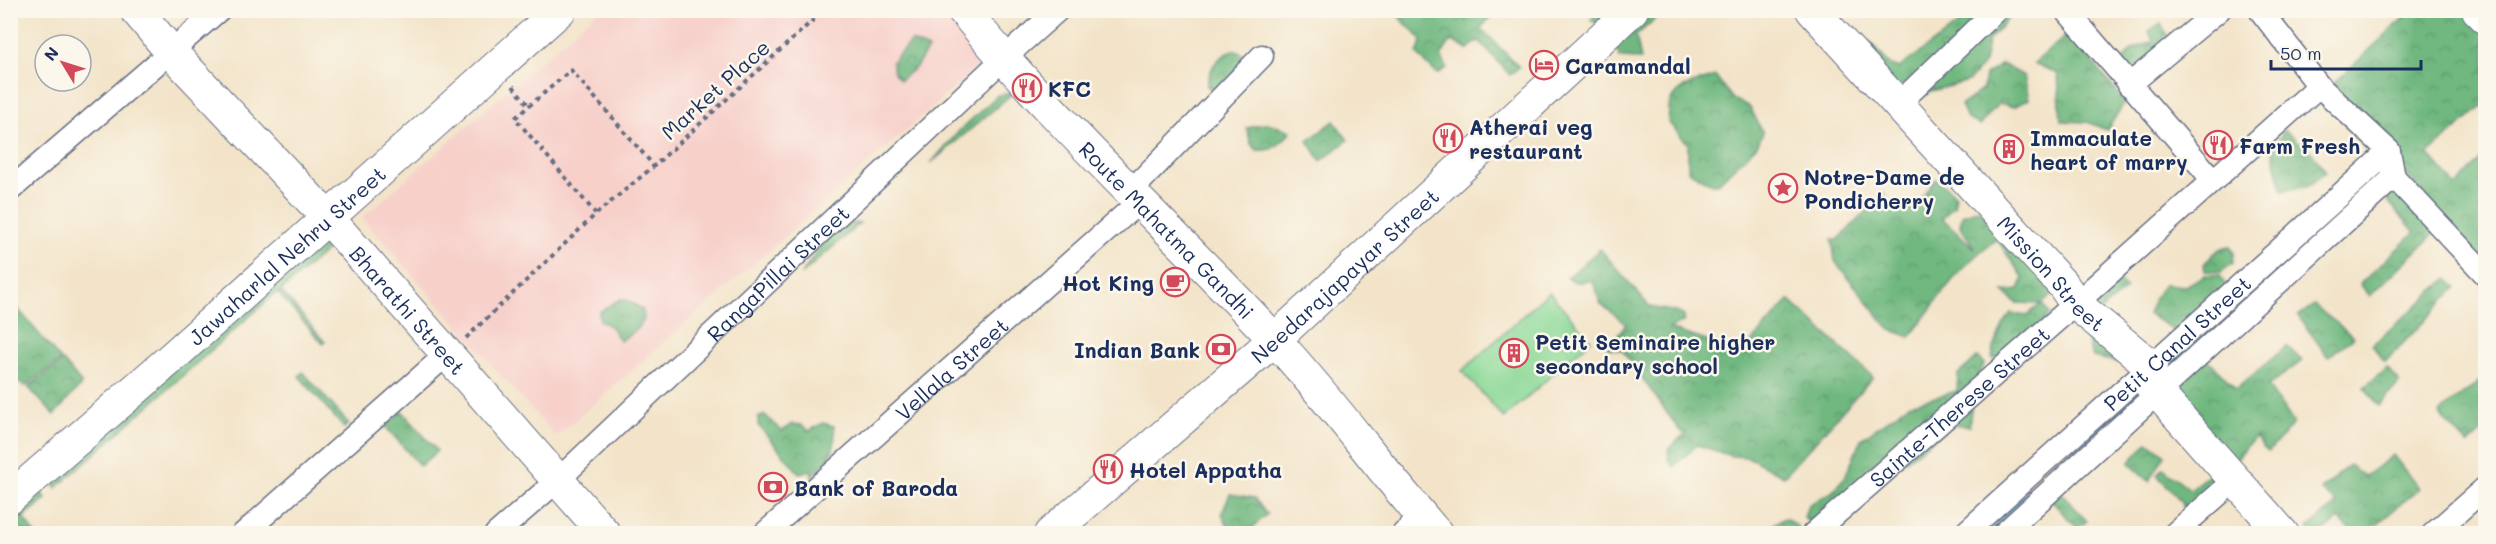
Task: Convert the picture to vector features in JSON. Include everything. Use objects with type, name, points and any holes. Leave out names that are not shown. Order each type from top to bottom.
[{"type":"street","name":"Bharathi Street","points":[[136,10],[172,53],[327,218],[604,534]]},
{"type":"street","points":[[10,190],[172,53],[219,10]]},
{"type":"street","name":"Jawaharlal Nehru Street","points":[[10,498],[560,10]]},
{"type":"street","name":"Route Mahatma Gandhi","points":[[963,10],[1003,58],[1134,197],[1274,340],[1421,528]]},
{"type":"street","name":"RangaPillai Street","points":[[496,534],[558,480],[1003,58],[1058,10]]},
{"type":"street","name":"Needarajapayar Street","points":[[1050,534],[1274,340],[1632,10]]},
{"type":"street","name":"Mission Street","points":[[1812,10],[2063,285],[2076,304],[2154,380],[2235,480],[2283,534]]},
{"type":"street","points":[[1897,105],[1996,10]]},
{"type":"street","points":[[2066,10],[2213,180]]},
{"type":"street","points":[[2129,85],[2219,10]]},
{"type":"street","points":[[2260,10],[2319,86],[2389,151],[2394,177],[2486,275]]},
{"type":"street","points":[[2478,10],[2486,18]]},
{"type":"street","name":"Vellala Street","points":[[764,534],[1134,197],[1262,56]]},
{"type":"street","name":"Sainte-Therese Street","points":[[1813,534],[2076,304],[2319,86]]},
{"type":"street","name":"Petit Canal Street","points":[[2002,534],[2154,380],[2389,151]]},
{"type":"street","name":"Petit Canal Street","points":[[1964,534],[2154,380],[2394,177]]},
{"type":"street","points":[[243,534],[446,355]]},
{"type":"street","points":[[2174,534],[2235,480]]},
{"type":"street","points":[[2433,534],[2486,487]]},
{"type":"path","name":"Market Place","points":[[446,355],[487,319],[596,214],[654,166],[824,10]]},
{"type":"path","name":"Market Place","points":[[596,214],[515,118],[571,70],[654,166]]},
{"type":"shaded area","points":[[598,11],[950,11],[992,55],[556,437],[362,218]]},
{"type":"green space","points":[[1378,11],[1496,11],[1481,28],[1519,67],[1510,75],[1478,40],[1467,50],[1451,40],[1441,56],[1447,68],[1437,74],[1417,54],[1422,40],[1394,12],[1380,16]]},
{"type":"green space","points":[[1597,11],[1664,11],[1636,36],[1641,59],[1620,58],[1609,31],[1591,20]]},
{"type":"green space","points":[[1976,11],[2015,11],[1988,41],[1984,63],[1969,81],[1931,91],[1917,101],[1913,89],[1903,84],[1892,91],[1857,42],[1870,41],[1889,64],[1899,68]]},
{"type":"green space","points":[[2411,11],[2471,11],[2485,26],[2485,104],[2428,154],[2456,186],[2485,155],[2485,265],[2330,87]]},
{"type":"green space","points":[[2161,23],[2175,52],[2132,79],[2121,61],[2132,50],[2153,41],[2149,31]]},
{"type":"green space","points":[[2069,33],[2125,102],[2107,130],[2087,122],[2061,121],[2058,74],[2034,63]]},
{"type":"green space","points":[[911,41],[928,49],[916,67],[900,80],[894,73],[892,62]]},
{"type":"green space","points":[[1233,50],[1243,54],[1247,63],[1214,90],[1207,86],[1214,64]]},
{"type":"green space","points":[[2002,64],[2024,76],[2029,99],[2013,107],[1999,103],[1980,125],[1967,119],[1961,105],[1983,89],[1985,75]]},
{"type":"green space","points":[[1715,76],[1733,99],[1750,107],[1763,133],[1757,145],[1717,184],[1712,184],[1688,171],[1688,144],[1668,122],[1670,100],[1684,87]]},
{"type":"green space","points":[[1013,93],[931,163],[960,130],[998,95]]},
{"type":"green space","points":[[1334,121],[1348,140],[1321,161],[1308,141]]},
{"type":"green space","points":[[1268,123],[1291,131],[1276,146],[1268,150],[1257,150],[1251,144],[1247,128]]},
{"type":"green space","points":[[2285,130],[2313,154],[2326,172],[2307,187],[2282,190],[2272,148]]},
{"type":"green space","points":[[1936,179],[1956,195],[1954,206],[1942,218],[1975,249],[1960,226],[1962,215],[1979,209],[2063,285],[2042,304],[2050,314],[2012,354],[1992,359],[1996,341],[2004,324],[2011,313],[2026,316],[2041,304],[2016,303],[2004,292],[2019,290],[2023,278],[1997,239],[1983,249],[1960,272],[1910,337],[1889,329],[1835,261],[1832,240],[1838,240],[1884,193],[1895,212],[1902,211],[1914,206]]},
{"type":"green space","points":[[2395,186],[2435,233],[2370,296],[2360,284],[2415,232],[2386,199]]},
{"type":"green space","points":[[860,223],[801,275],[819,248],[845,224]]},
{"type":"green space","points":[[327,235],[335,243],[281,291],[325,342],[323,344],[277,292],[56,488],[49,480]]},
{"type":"green space","points":[[2230,246],[2234,253],[2233,263],[2221,272],[2205,271],[2204,264],[2209,258],[2219,250]]},
{"type":"green space","points":[[1600,249],[1650,307],[1677,312],[1684,316],[1684,321],[1669,329],[1743,352],[1789,300],[1873,377],[1784,476],[1748,457],[1732,456],[1697,445],[1673,467],[1668,449],[1686,433],[1680,431],[1622,350],[1607,348],[1626,324],[1600,303],[1593,281],[1576,282],[1567,278]]},
{"type":"green space","points":[[2115,275],[2126,289],[2098,313],[2135,357],[2117,362],[2093,357],[2074,305]]},
{"type":"green space","points":[[2205,275],[2220,275],[2227,288],[2177,336],[2169,327],[2148,314],[2164,284],[2186,286]]},
{"type":"green space","points":[[2447,279],[2457,287],[2385,362],[2372,345]]},
{"type":"green space","points":[[1549,292],[1591,340],[1504,418],[1462,371]]},
{"type":"green space","points":[[620,299],[629,301],[643,310],[644,320],[635,331],[620,341],[612,328],[600,320],[599,312]]},
{"type":"green space","points":[[14,304],[61,360],[25,386],[11,376],[11,307]]},
{"type":"green space","points":[[2314,305],[2354,337],[2328,357],[2298,316]]},
{"type":"green space","points":[[2287,346],[2302,361],[2268,386],[2294,423],[2268,452],[2255,437],[2231,465],[2169,394],[2207,358],[2236,389]]},
{"type":"green space","points":[[1978,357],[1984,364],[1974,387],[1969,426],[1954,424],[1815,528],[1804,518],[1808,505],[1832,492],[1845,477],[1861,439],[1910,404],[1957,391],[1958,374]]},
{"type":"green space","points":[[63,361],[82,384],[54,415],[28,387]]},
{"type":"green space","points":[[2387,368],[2400,382],[2379,406],[2364,387]]},
{"type":"green space","points":[[303,372],[349,424],[344,428],[299,376]]},
{"type":"green space","points":[[2485,377],[2485,429],[2468,445],[2439,413]]},
{"type":"green space","points":[[402,411],[437,451],[420,466],[385,426]]},
{"type":"green space","points":[[765,415],[782,431],[792,424],[802,425],[809,431],[823,423],[834,426],[835,435],[831,455],[812,477],[811,470],[799,473],[758,425],[758,418]]},
{"type":"green space","points":[[2148,442],[2165,455],[2149,481],[2129,463]]},
{"type":"green space","points":[[2393,455],[2419,489],[2366,533],[2353,533],[2339,519],[2322,533],[2314,533],[2308,528],[2337,503],[2321,490],[2349,465],[2365,476]]},
{"type":"green space","points":[[2163,468],[2190,489],[2211,473],[2224,483],[2187,516],[2180,500],[2157,475]]},
{"type":"green space","points":[[2058,489],[2087,521],[2077,528],[2049,498]]},
{"type":"green space","points":[[40,491],[46,499],[23,518],[35,533],[18,533],[11,525],[10,516]]},
{"type":"green space","points":[[1230,494],[1254,498],[1267,514],[1247,533],[1229,530],[1222,513]]},
{"type":"green space","points":[[1785,518],[1796,525],[1800,533],[1762,533],[1762,530]]},
{"type":"waterway","points":[[2162,372],[2372,182]]},
{"type":"waterway","points":[[1984,534],[2143,389]]},
{"type":"place","name":"Caramandal","points":[[1544,65]]},
{"type":"place","name":"KFC","points":[[1027,88]]},
{"type":"place","name":"Atherai veg restaurant","points":[[1448,138]]},
{"type":"place","name":"Farm Fresh","points":[[2218,145]]},
{"type":"place","name":"Immaculate heart of marry","points":[[2009,149]]},
{"type":"place","name":"Notre-Dame de Pondicherry","points":[[1783,188]]},
{"type":"place","name":"Hot King","points":[[1175,282]]},
{"type":"place","name":"Indian Bank","points":[[1221,349]]},
{"type":"place","name":"Petit Seminaire higher secondary school","points":[[1514,353]]},
{"type":"place","name":"Hotel Appatha","points":[[1108,469]]},
{"type":"place","name":"Bank of Baroda","points":[[773,487]]}]
